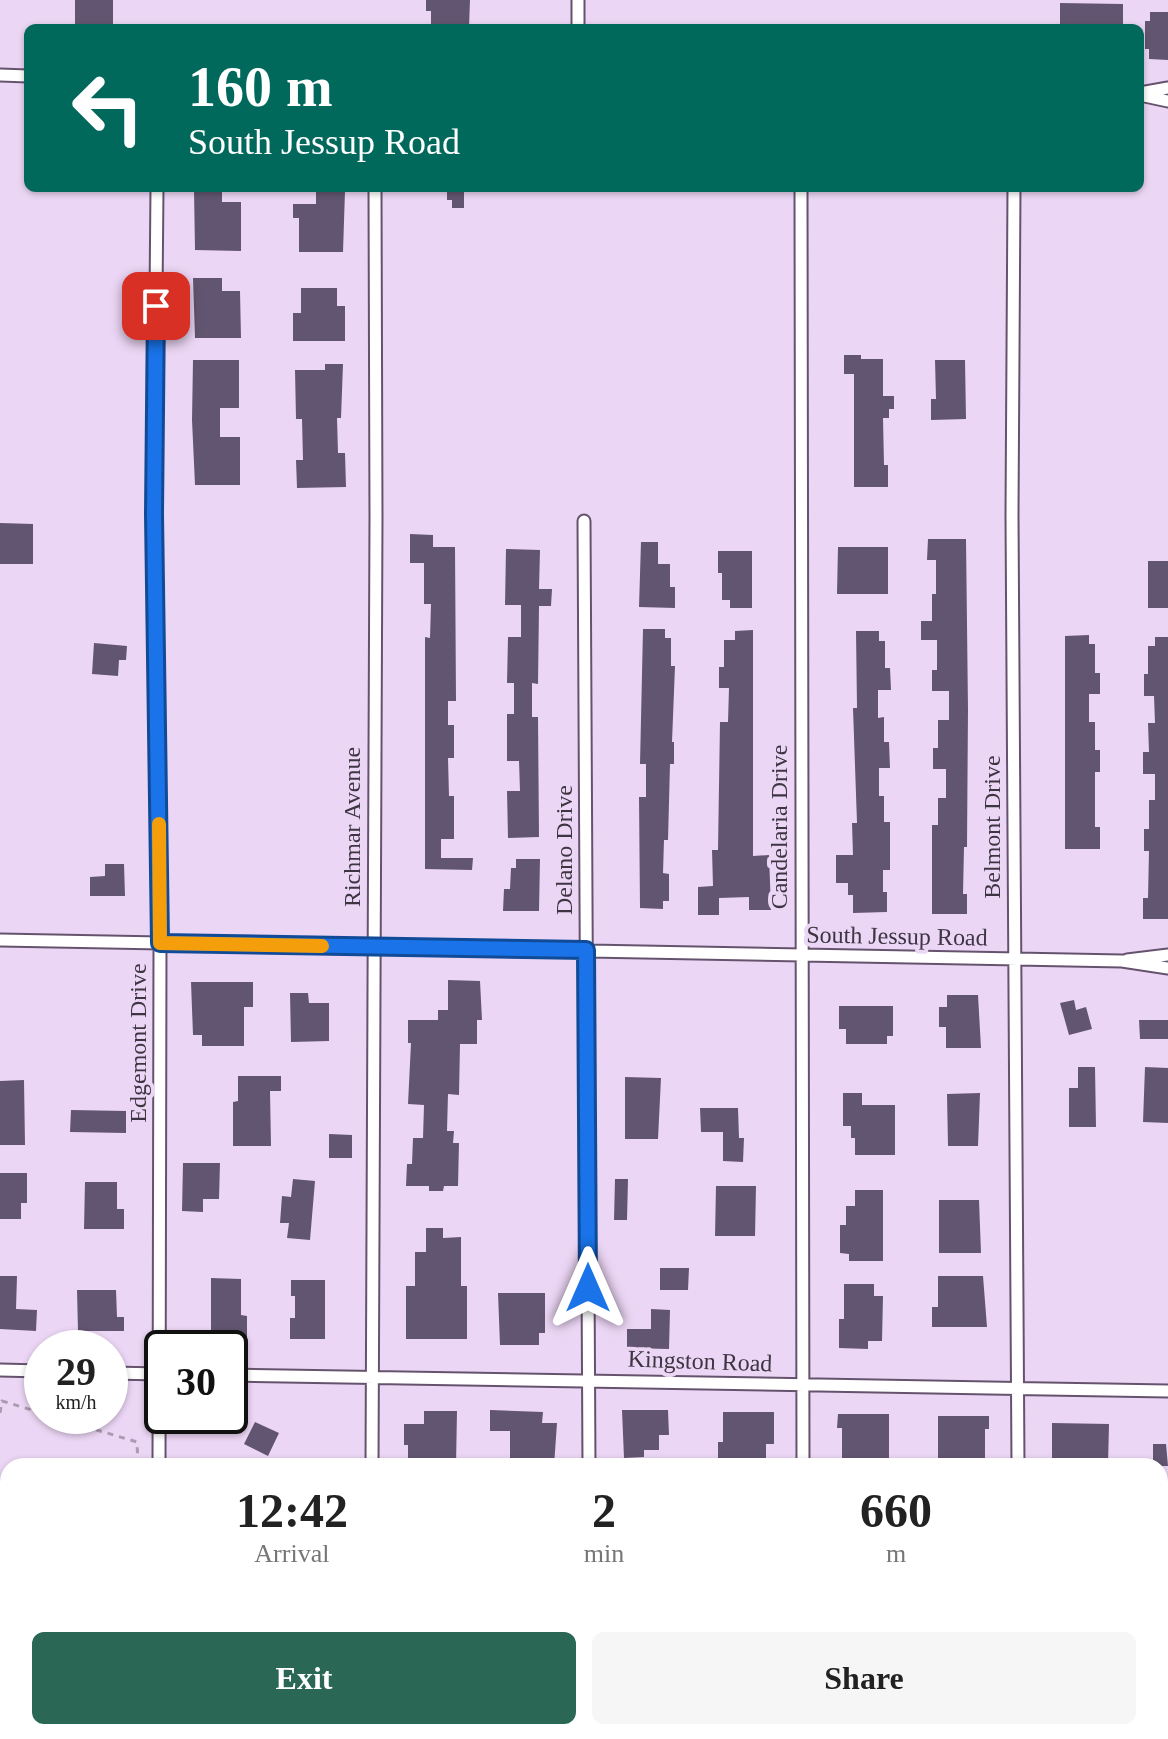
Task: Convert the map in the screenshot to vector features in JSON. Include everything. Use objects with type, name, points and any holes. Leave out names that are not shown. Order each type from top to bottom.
[{"type":"street","points":[[578,0],[578,24]]},
{"type":"street","points":[[0,75],[24,76]]},
{"type":"street","points":[[1144,93],[1168,88]]},
{"type":"street","points":[[1144,95],[1168,101]]},
{"type":"street","name":"Edgemont Drive","points":[[157,192],[154,514],[160,943],[160,1330]]},
{"type":"street","name":"Richmar Avenue","points":[[372,1458],[375,192]]},
{"type":"street","name":"Candelaria Drive","points":[[801,192],[803,1458]]},
{"type":"street","name":"Belmont Drive","points":[[1014,192],[1018,1458]]},
{"type":"street","name":"Delano Drive","points":[[584,521],[589,1458]]},
{"type":"street","name":"South Jessup Road","points":[[0,940],[1015,960],[1122,961],[1168,955]]},
{"type":"street","name":"South Jessup Road","points":[[1122,961],[1168,968]]},
{"type":"street","points":[[0,1370],[24,1371]]},
{"type":"street","name":"Kingston Road","points":[[248,1375],[1168,1391]]},
{"type":"street","name":"Edgemont Drive","points":[[159,1434],[159,1458]]},
{"type":"path","points":[[0,1413],[2,1401],[24,1408]]},
{"type":"path","points":[[110,1434],[137,1442],[138,1458]]},
{"type":"building","points":[[75,0],[113,0],[113,24],[75,24]]},
{"type":"building","points":[[426,0],[470,0],[469,24],[431,24],[431,11],[426,11]]},
{"type":"building","points":[[1060,3],[1123,4],[1123,24],[1060,24]]},
{"type":"building","points":[[1150,12],[1168,12],[1168,60],[1149,59],[1149,49],[1145,49],[1145,21],[1150,21]]},
{"type":"building","points":[[194,192],[222,192],[222,202],[241,202],[241,251],[195,250]]},
{"type":"building","points":[[316,192],[345,192],[343,252],[299,252],[299,218],[293,218],[293,204],[316,204]]},
{"type":"building","points":[[447,192],[464,192],[464,208],[452,208],[452,200],[447,200]]},
{"type":"building","points":[[193,278],[222,278],[222,291],[240,291],[241,338],[195,338]]},
{"type":"building","points":[[301,288],[337,288],[337,306],[345,306],[345,341],[293,341],[293,313],[301,313]]},
{"type":"building","points":[[844,355],[883,359],[883,396],[894,396],[894,409],[889,409],[889,418],[883,418],[888,487],[854,487],[854,374],[844,374]]},
{"type":"building","points":[[193,360],[239,360],[239,408],[220,408],[220,437],[240,437],[240,485],[195,485]]},
{"type":"building","points":[[935,360],[965,360],[966,419],[931,420],[931,399],[936,399]]},
{"type":"building","points":[[325,364],[343,364],[341,418],[337,418],[338,453],[345,453],[346,487],[297,488],[296,460],[303,460],[302,419],[296,419],[295,370],[325,370]]},
{"type":"building","points":[[0,523],[33,524],[33,564],[0,564]]},
{"type":"building","points":[[410,534],[433,535],[433,547],[455,547],[456,701],[448,701],[448,725],[454,725],[454,758],[448,758],[449,796],[454,796],[454,839],[441,839],[441,858],[473,858],[472,870],[425,869],[425,637],[430,638],[431,604],[424,604],[424,563],[410,563]]},
{"type":"building","points":[[928,539],[966,539],[967,847],[964,847],[963,894],[967,894],[967,914],[932,914],[932,825],[938,825],[938,798],[946,798],[946,769],[933,769],[933,748],[938,748],[938,720],[949,720],[949,691],[932,691],[932,670],[937,670],[937,640],[921,640],[921,621],[932,621],[932,594],[936,594],[936,560],[927,560]]},
{"type":"building","points":[[641,542],[658,542],[658,564],[670,564],[670,587],[675,587],[675,608],[639,607]]},
{"type":"building","points":[[838,547],[888,547],[888,594],[837,594]]},
{"type":"building","points":[[506,549],[540,550],[539,589],[552,589],[551,606],[539,606],[538,684],[532,683],[532,717],[538,717],[539,837],[508,838],[507,791],[520,791],[519,761],[507,761],[507,714],[514,714],[514,683],[507,683],[508,637],[521,637],[521,605],[505,605]]},
{"type":"building","points":[[718,551],[752,551],[752,608],[730,608],[730,600],[722,600]]},
{"type":"building","points":[[1148,561],[1168,561],[1168,608],[1148,608]]},
{"type":"building","points":[[643,629],[665,629],[665,638],[671,638],[671,666],[675,666],[674,764],[670,764],[668,840],[664,840],[663,873],[669,874],[669,901],[663,901],[663,909],[640,908],[639,797],[646,797],[646,764],[640,764]]},
{"type":"building","points":[[753,630],[753,856],[769,855],[771,910],[749,910],[749,897],[719,898],[719,915],[698,915],[698,887],[713,886],[712,850],[718,850],[720,722],[728,722],[729,688],[719,688],[719,667],[724,667],[724,640],[735,640],[735,631]]},
{"type":"building","points":[[856,631],[879,631],[879,641],[885,641],[885,668],[890,668],[891,690],[878,690],[878,718],[884,717],[884,742],[889,742],[890,768],[879,768],[879,796],[884,796],[884,822],[890,822],[890,870],[883,870],[887,912],[853,913],[853,895],[848,895],[848,883],[836,883],[836,855],[853,855],[852,823],[857,823],[853,708],[857,708]]},
{"type":"building","points":[[1089,635],[1089,644],[1095,644],[1095,673],[1100,673],[1100,694],[1089,694],[1089,722],[1095,722],[1095,750],[1100,750],[1100,772],[1095,772],[1095,827],[1100,827],[1100,849],[1065,849],[1065,636]]},
{"type":"building","points":[[1155,637],[1168,637],[1168,919],[1143,919],[1143,898],[1148,898],[1149,851],[1144,851],[1144,829],[1149,829],[1149,800],[1155,800],[1155,774],[1143,774],[1143,752],[1149,752],[1148,723],[1155,723],[1154,696],[1144,696],[1144,674],[1148,674],[1148,646],[1155,646]]},
{"type":"building","points":[[94,643],[127,646],[126,660],[119,660],[118,676],[92,674]]},
{"type":"building","points":[[516,859],[540,859],[539,911],[503,911],[504,889],[510,889],[511,868],[516,868]]},
{"type":"building","points":[[105,864],[124,864],[125,896],[90,896],[90,877],[105,876]]},
{"type":"building","points":[[448,980],[480,981],[482,1020],[477,1020],[477,1044],[460,1044],[459,1095],[448,1094],[447,1131],[454,1131],[453,1143],[459,1143],[458,1186],[429,1191],[429,1186],[406,1186],[407,1164],[412,1164],[413,1138],[423,1138],[424,1105],[408,1104],[411,1043],[408,1043],[408,1020],[438,1020],[438,1010],[448,1010]]},
{"type":"building","points":[[191,982],[253,982],[253,1007],[244,1007],[244,1046],[202,1046],[202,1035],[193,1035]]},
{"type":"building","points":[[290,993],[308,993],[309,1003],[329,1003],[329,1041],[291,1042]]},
{"type":"building","points":[[947,995],[978,995],[981,1048],[946,1048],[946,1027],[939,1027],[939,1007],[947,1007]]},
{"type":"building","points":[[1074,1000],[1076,1010],[1086,1007],[1092,1029],[1069,1035],[1060,1003]]},
{"type":"building","points":[[839,1006],[893,1006],[893,1036],[887,1036],[887,1044],[846,1044],[846,1029],[839,1029]]},
{"type":"building","points":[[1139,1020],[1168,1020],[1168,1039],[1140,1039]]},
{"type":"building","points":[[1078,1067],[1095,1067],[1096,1127],[1069,1127],[1069,1088],[1078,1088]]},
{"type":"building","points":[[1145,1067],[1168,1068],[1168,1123],[1143,1122]]},
{"type":"building","points":[[238,1076],[281,1076],[281,1091],[270,1091],[271,1146],[233,1146],[233,1102],[238,1101]]},
{"type":"building","points":[[625,1077],[661,1078],[658,1139],[625,1139]]},
{"type":"building","points":[[24,1080],[25,1145],[0,1145],[0,1081]]},
{"type":"building","points":[[843,1093],[862,1093],[862,1105],[895,1105],[895,1155],[855,1155],[851,1126],[843,1126]]},
{"type":"building","points":[[980,1093],[978,1146],[948,1146],[947,1094]]},
{"type":"building","points":[[700,1108],[738,1108],[739,1138],[744,1138],[743,1162],[723,1161],[723,1132],[701,1132]]},
{"type":"building","points":[[71,1110],[126,1111],[126,1133],[70,1132]]},
{"type":"building","points":[[329,1134],[352,1135],[352,1158],[329,1158]]},
{"type":"building","points":[[183,1163],[220,1163],[219,1199],[203,1199],[203,1212],[182,1211]]},
{"type":"building","points":[[0,1173],[27,1173],[27,1203],[21,1203],[21,1219],[0,1219]]},
{"type":"building","points":[[293,1179],[315,1181],[310,1240],[287,1238],[289,1223],[280,1223],[282,1196],[291,1197]]},
{"type":"building","points":[[615,1179],[628,1179],[627,1220],[614,1220]]},
{"type":"building","points":[[85,1182],[117,1182],[117,1209],[124,1209],[124,1229],[84,1229]]},
{"type":"building","points":[[716,1186],[756,1186],[755,1236],[715,1236]]},
{"type":"building","points":[[855,1190],[883,1190],[883,1261],[849,1261],[849,1254],[840,1253],[840,1225],[846,1225],[846,1206],[855,1206]]},
{"type":"building","points":[[939,1200],[979,1200],[981,1253],[939,1253]]},
{"type":"building","points":[[426,1228],[443,1228],[443,1238],[461,1237],[461,1286],[467,1286],[467,1339],[406,1339],[406,1286],[415,1286],[415,1252],[426,1252]]},
{"type":"building","points":[[660,1268],[689,1268],[688,1290],[660,1290]]},
{"type":"building","points":[[0,1276],[17,1276],[16,1309],[37,1310],[36,1330],[0,1329]]},
{"type":"building","points":[[938,1276],[983,1276],[987,1327],[932,1327],[932,1307],[938,1307]]},
{"type":"building","points":[[211,1278],[241,1279],[241,1315],[247,1316],[247,1330],[211,1330]]},
{"type":"building","points":[[291,1280],[325,1280],[325,1339],[290,1339],[290,1318],[295,1318]]},
{"type":"building","points":[[844,1284],[874,1284],[874,1296],[883,1296],[882,1341],[868,1341],[868,1349],[839,1348],[839,1319],[844,1319]]},
{"type":"building","points":[[77,1290],[116,1290],[117,1317],[124,1317],[124,1330],[78,1330]]},
{"type":"building","points":[[498,1293],[545,1293],[545,1333],[539,1333],[539,1345],[500,1345]]},
{"type":"building","points":[[651,1309],[670,1310],[669,1349],[627,1348],[627,1329],[651,1329]]},
{"type":"building","points":[[490,1410],[543,1412],[542,1423],[557,1423],[555,1458],[510,1458],[510,1431],[490,1431]]},
{"type":"building","points":[[622,1410],[668,1410],[669,1435],[659,1435],[659,1450],[644,1450],[644,1457],[624,1458]]},
{"type":"building","points":[[424,1411],[457,1411],[456,1458],[408,1458],[408,1445],[404,1445],[404,1424],[424,1424]]},
{"type":"building","points":[[723,1412],[774,1412],[774,1444],[766,1444],[766,1458],[718,1458],[718,1442],[723,1442]]},
{"type":"building","points":[[838,1414],[889,1414],[889,1458],[842,1458],[842,1428],[837,1428]]},
{"type":"building","points":[[938,1416],[989,1416],[989,1429],[985,1429],[985,1458],[938,1458]]},
{"type":"building","points":[[255,1422],[279,1433],[268,1456],[244,1444]]},
{"type":"building","points":[[1052,1423],[1109,1424],[1108,1458],[1052,1458]]},
{"type":"building","points":[[1153,1444],[1166,1444],[1167,1458],[1153,1458]]},
{"type":"slow traffic","points":[[159,824],[160,943],[322,946]]},
{"type":"route","points":[[156,306],[154,514],[160,943],[586,950],[588,1288]]}]
